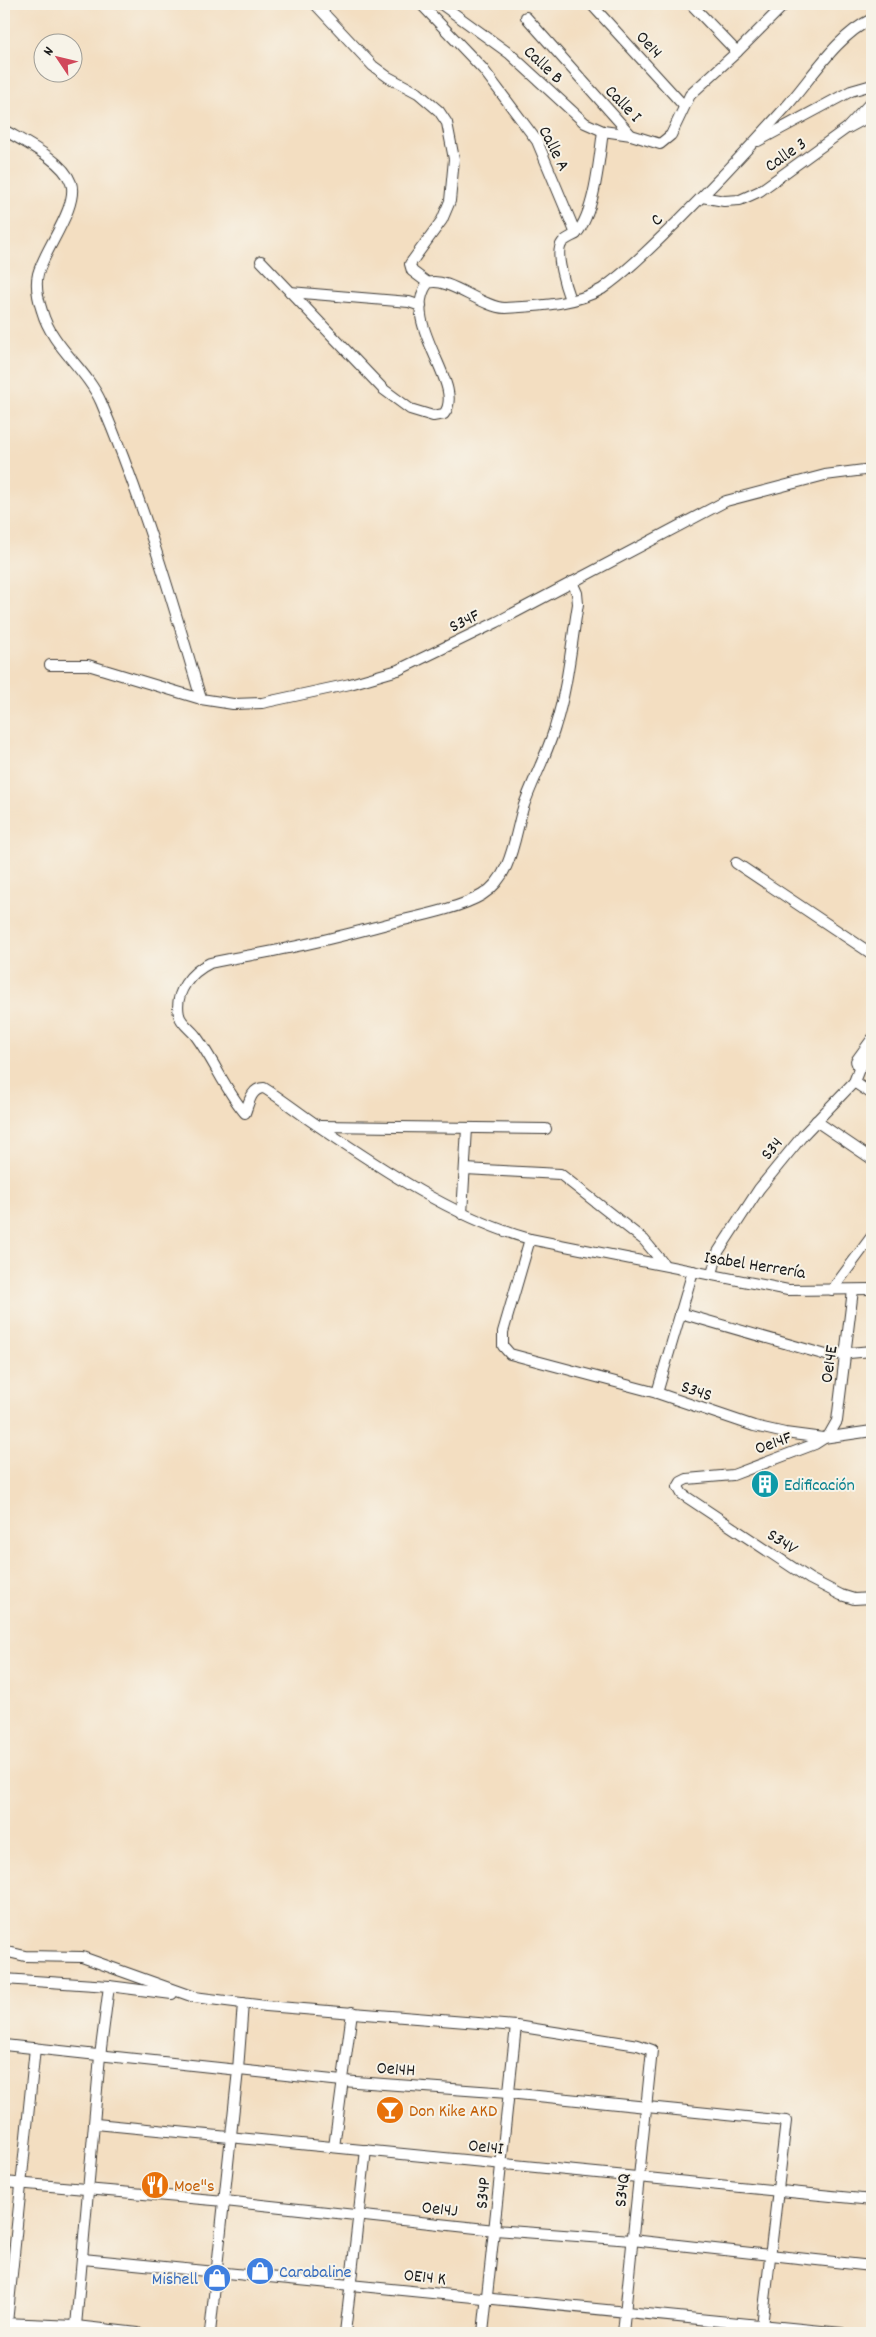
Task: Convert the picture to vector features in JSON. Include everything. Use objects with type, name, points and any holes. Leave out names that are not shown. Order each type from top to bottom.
[{"type":"street","points":[[261,261],[383,388],[410,409],[438,416],[446,411],[449,399],[440,368],[421,323],[422,292],[428,283],[412,271],[410,264],[442,220],[450,200],[454,159],[447,123],[439,111],[418,93],[388,78],[372,66],[315,4]]},
{"type":"street","name":"Calle A","points":[[421,4],[483,69],[537,141],[576,234],[582,227],[588,212],[603,131]]},
{"type":"street","name":"Calle B","points":[[441,4],[510,54],[580,120],[603,131],[631,136]]},
{"type":"street","name":"Oe14","points":[[591,4],[684,106]]},
{"type":"street","points":[[691,4],[737,52]]},
{"type":"street","name":"Calle I","points":[[526,18],[631,136],[657,144],[664,143],[671,136],[684,106],[696,88],[737,52],[785,4]]},
{"type":"street","name":"C","points":[[428,283],[445,284],[495,308],[515,308],[570,300],[592,294],[613,281],[702,197],[836,48],[858,26],[872,19]]},
{"type":"street","points":[[750,145],[851,91],[872,85]]},
{"type":"street","name":"Calle 3","points":[[702,197],[724,201],[740,200],[760,191],[847,128],[872,101]]},
{"type":"street","points":[[847,128],[872,115]]},
{"type":"street","points":[[4,130],[49,158],[60,167],[72,184],[71,201],[38,274],[36,290],[42,312],[57,343],[87,376],[124,459],[171,598],[201,699]]},
{"type":"street","points":[[570,300],[563,279],[559,250],[563,242],[576,234]]},
{"type":"street","points":[[290,292],[409,302],[421,306]]},
{"type":"street","name":"S34F","points":[[50,664],[88,665],[201,699],[233,704],[262,702],[350,684],[398,670],[497,622],[726,501],[825,475],[872,469]]},
{"type":"street","name":"Isabel Herrería","points":[[572,582],[577,593],[578,604],[569,673],[561,705],[546,755],[524,807],[504,872],[493,886],[471,900],[419,916],[288,948],[210,963],[192,975],[182,991],[178,1005],[179,1016],[196,1036],[245,1113],[253,1092],[256,1089],[264,1088],[389,1171],[462,1214],[500,1231],[530,1239],[788,1290],[853,1290],[872,1288]]},
{"type":"street","points":[[736,863],[872,954]]},
{"type":"street","points":[[859,1069],[856,1061],[872,1039]]},
{"type":"street","name":"S34","points":[[712,1274],[718,1252],[759,1189],[816,1121],[854,1082],[859,1069],[872,1054]]},
{"type":"street","points":[[854,1082],[872,1094]]},
{"type":"street","points":[[816,1121],[872,1159]]},
{"type":"street","points":[[319,1126],[546,1128]]},
{"type":"street","points":[[462,1214],[467,1128]]},
{"type":"street","points":[[465,1169],[560,1174],[644,1240],[663,1264]]},
{"type":"street","points":[[832,1290],[872,1236]]},
{"type":"street","name":"S34S","points":[[530,1239],[503,1332],[503,1346],[513,1356],[657,1393],[754,1426],[784,1433],[823,1438],[872,1431]]},
{"type":"street","points":[[657,1393],[693,1271]]},
{"type":"street","name":"Oe14E","points":[[823,1438],[834,1430],[837,1421],[853,1290]]},
{"type":"street","points":[[680,1313],[826,1355],[872,1352]]},
{"type":"street","name":"Oe14F","points":[[682,1494],[678,1487],[681,1482],[687,1479],[733,1475],[815,1444],[823,1438]]},
{"type":"street","name":"S34V","points":[[682,1494],[810,1579],[841,1595],[854,1598],[872,1598]]},
{"type":"street","points":[[4,1951],[25,1956],[82,1957],[194,1997]]},
{"type":"street","points":[[4,1979],[109,1986],[243,2003],[516,2026]]},
{"type":"street","points":[[76,2326],[88,2189],[96,2124],[100,2056],[109,1986]]},
{"type":"street","points":[[210,2333],[218,2272],[243,2003]]},
{"type":"street","points":[[334,2147],[352,2012]]},
{"type":"street","name":"S34Q","points":[[516,2026],[638,2045],[652,2050],[622,2333]]},
{"type":"street","name":"S34P","points":[[483,2333],[516,2026]]},
{"type":"street","name":"Oe14H","points":[[4,2045],[342,2081],[508,2093],[786,2121],[778,2191]]},
{"type":"street","points":[[35,2048],[5,2323],[76,2326],[138,2333]]},
{"type":"street","name":"Oe14I","points":[[96,2124],[872,2200]]},
{"type":"street","points":[[345,2333],[366,2150]]},
{"type":"street","name":"Oe14J","points":[[4,2182],[225,2200],[495,2230],[632,2240],[872,2266]]},
{"type":"street","points":[[761,2330],[778,2191]]},
{"type":"street","name":"OE14 K","points":[[83,2259],[625,2313],[761,2330],[842,2333]]},
{"type":"place","name":"Edificación","points":[[765,1484]]},
{"type":"place","name":"Don Kike AKD","points":[[390,2110]]},
{"type":"place","name":"Moe\"s","points":[[155,2185]]},
{"type":"place","name":"Carabaline","points":[[260,2271]]},
{"type":"place","name":"Mishell","points":[[217,2278]]}]
